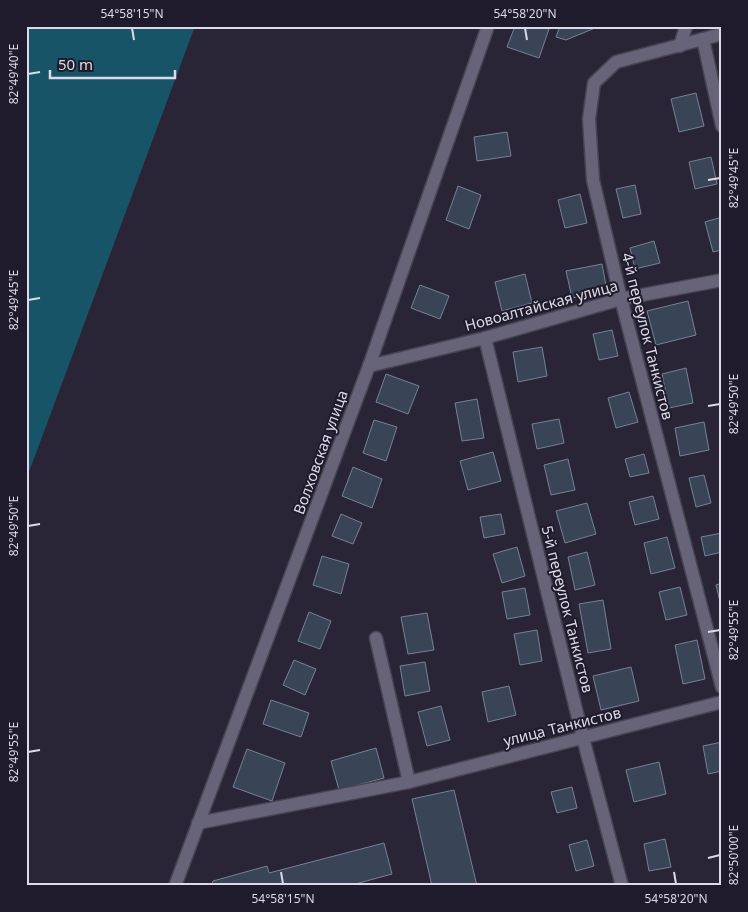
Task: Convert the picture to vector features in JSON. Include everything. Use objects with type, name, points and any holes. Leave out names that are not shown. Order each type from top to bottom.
[{"type":"street","name":"Волховская улица","points":[[175,886],[369,366],[488,26]]},
{"type":"street","points":[[680,46],[686,26]]},
{"type":"street","name":"4-й переулок Танкистов","points":[[722,34],[616,62],[594,83],[589,119],[593,180],[621,299],[722,686]]},
{"type":"street","points":[[703,38],[722,126]]},
{"type":"street","name":"Новоалтайская улица","points":[[369,366],[485,338],[621,299],[722,280]]},
{"type":"street","name":"5-й переулок Танкистов","points":[[485,338],[582,738],[622,886]]},
{"type":"street","points":[[376,638],[410,782]]},
{"type":"street","name":"улица Танкистов","points":[[198,822],[410,782],[722,702]]},
{"type":"water","points":[[26,26],[195,26],[26,480]]},
{"type":"building","points":[[515,26],[550,26],[539,58],[507,47]]},
{"type":"building","points":[[560,26],[596,26],[566,40],[556,37]]},
{"type":"building","points":[[696,93],[704,126],[679,132],[671,99]]},
{"type":"building","points":[[507,132],[511,156],[477,161],[474,137]]},
{"type":"building","points":[[711,157],[717,184],[695,189],[689,162]]},
{"type":"building","points":[[635,185],[641,214],[623,218],[616,189]]},
{"type":"building","points":[[458,186],[481,195],[469,229],[446,220]]},
{"type":"building","points":[[580,194],[587,223],[565,228],[558,200]]},
{"type":"building","points":[[722,217],[722,250],[713,252],[705,222]]},
{"type":"building","points":[[654,241],[660,263],[635,269],[630,248]]},
{"type":"building","points":[[602,264],[607,291],[572,298],[566,271]]},
{"type":"building","points":[[525,274],[532,303],[502,311],[495,282]]},
{"type":"building","points":[[420,285],[449,296],[440,319],[411,308]]},
{"type":"building","points":[[688,301],[696,335],[656,345],[647,311]]},
{"type":"building","points":[[612,330],[618,356],[599,360],[593,334]]},
{"type":"building","points":[[542,347],[547,376],[518,382],[513,352]]},
{"type":"building","points":[[686,368],[693,403],[669,408],[662,374]]},
{"type":"building","points":[[386,374],[419,386],[408,414],[376,402]]},
{"type":"building","points":[[629,392],[638,422],[616,428],[608,398]]},
{"type":"building","points":[[477,399],[484,438],[462,441],[455,403]]},
{"type":"building","points":[[559,419],[564,443],[537,449],[532,424]]},
{"type":"building","points":[[374,420],[397,427],[386,461],[363,453]]},
{"type":"building","points":[[704,422],[709,450],[680,456],[675,428]]},
{"type":"building","points":[[493,452],[501,481],[468,490],[460,461]]},
{"type":"building","points":[[644,454],[649,473],[630,477],[625,459]]},
{"type":"building","points":[[568,459],[575,490],[551,495],[544,465]]},
{"type":"building","points":[[353,467],[382,479],[372,508],[342,496]]},
{"type":"building","points":[[704,475],[711,503],[696,507],[689,478]]},
{"type":"building","points":[[653,496],[659,519],[635,525],[629,502]]},
{"type":"building","points":[[587,503],[596,534],[565,543],[556,511]]},
{"type":"building","points":[[341,514],[362,523],[353,544],[332,536]]},
{"type":"building","points":[[501,514],[505,534],[484,538],[480,517]]},
{"type":"building","points":[[722,533],[722,552],[705,556],[701,537]]},
{"type":"building","points":[[667,537],[675,568],[651,574],[644,543]]},
{"type":"building","points":[[517,547],[525,576],[502,583],[493,554]]},
{"type":"building","points":[[587,552],[595,585],[575,590],[568,557]]},
{"type":"building","points":[[322,556],[349,564],[341,594],[313,585]]},
{"type":"building","points":[[722,583],[722,610],[716,585]]},
{"type":"building","points":[[680,587],[687,615],[666,620],[659,592]]},
{"type":"building","points":[[525,588],[530,615],[507,619],[502,592]]},
{"type":"building","points":[[603,600],[611,649],[588,653],[579,604]]},
{"type":"building","points":[[309,612],[331,621],[320,649],[298,641]]},
{"type":"building","points":[[427,613],[434,650],[408,654],[401,617]]},
{"type":"building","points":[[537,630],[542,661],[520,665],[514,634]]},
{"type":"building","points":[[697,640],[705,679],[683,684],[675,645]]},
{"type":"building","points":[[294,660],[316,669],[305,695],[283,685]]},
{"type":"building","points":[[425,662],[430,691],[405,696],[400,666]]},
{"type":"building","points":[[631,667],[639,701],[601,710],[593,676]]},
{"type":"building","points":[[509,686],[516,715],[488,722],[482,692]]},
{"type":"building","points":[[271,700],[309,713],[301,737],[263,724]]},
{"type":"building","points":[[441,706],[450,740],[427,746],[418,712]]},
{"type":"building","points":[[722,742],[722,771],[708,774],[703,746]]},
{"type":"building","points":[[376,748],[384,778],[339,790],[331,761]]},
{"type":"building","points":[[247,749],[285,763],[272,801],[233,787]]},
{"type":"building","points":[[659,762],[666,794],[634,802],[626,770]]},
{"type":"building","points":[[572,787],[577,808],[557,813],[551,792]]},
{"type":"building","points":[[454,790],[477,886],[432,886],[412,799]]},
{"type":"building","points":[[665,839],[671,867],[649,871],[644,844]]},
{"type":"building","points":[[587,840],[594,866],[576,871],[569,845]]},
{"type":"building","points":[[384,843],[392,874],[348,886],[211,886],[213,881],[267,866],[269,873]]}]
